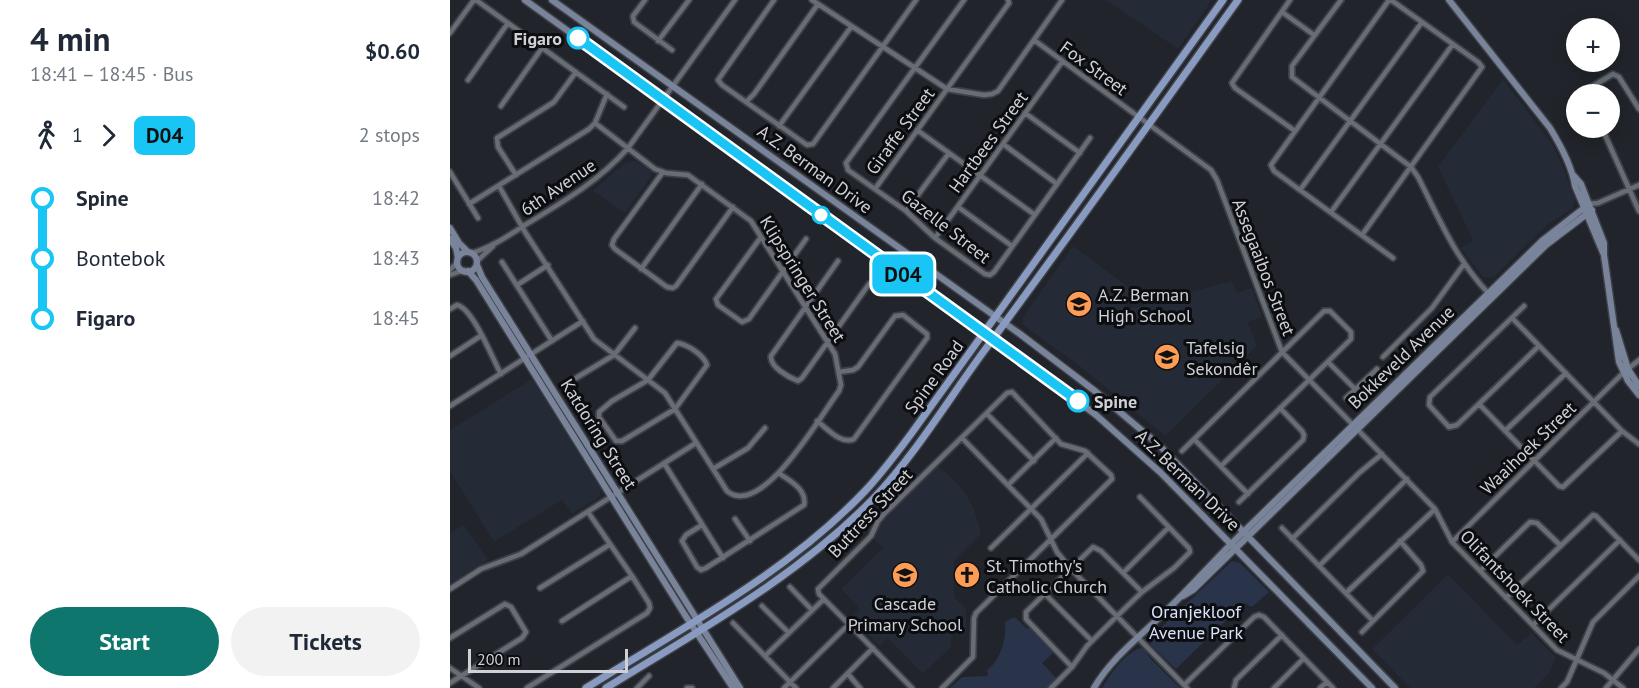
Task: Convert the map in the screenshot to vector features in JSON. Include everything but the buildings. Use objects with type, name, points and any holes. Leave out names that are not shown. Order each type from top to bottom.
[{"type":"main road","name":"Spine Road","points":[[586,688],[788,559],[865,491],[911,434],[1223,0]]},
{"type":"main road","name":"Spine Road","points":[[606,688],[800,564],[872,500],[901,465],[1005,324],[1238,0]]},
{"type":"street","points":[[450,33],[475,0],[624,107]]},
{"type":"street","name":"A.Z. Berman Drive","points":[[525,0],[1065,390],[1133,447],[1234,546],[1372,688]]},
{"type":"street","name":"A.Z. Berman Drive","points":[[552,0],[1005,324],[1128,418],[1159,445],[1395,688]]},
{"type":"street","points":[[645,0],[633,16],[633,21],[672,50]]},
{"type":"street","points":[[658,41],[688,0]]},
{"type":"street","points":[[724,0],[733,2]]},
{"type":"street","points":[[774,0],[718,78],[719,82],[805,145],[813,144],[916,0]]},
{"type":"street","points":[[812,0],[946,89],[984,95],[995,93],[1062,0]]},
{"type":"street","points":[[915,68],[964,0]]},
{"type":"street","name":"Giraffe Street","points":[[875,189],[1009,3],[1008,0]]},
{"type":"street","points":[[1290,0],[1232,83],[1235,88],[1295,131]]},
{"type":"street","points":[[1341,0],[1292,66],[1290,72],[1294,80],[1412,167],[1464,264],[1490,295]]},
{"type":"street","points":[[1362,235],[1482,68],[1480,64],[1453,44],[1390,0],[1273,161],[1272,167],[1274,171],[1393,258]]},
{"type":"street","points":[[1449,0],[1550,128],[1574,176],[1575,186],[1588,208],[1604,255],[1616,346],[1639,395]]},
{"type":"street","name":"6th Avenue","points":[[477,263],[495,244],[590,185],[628,148],[733,2]]},
{"type":"street","points":[[746,102],[818,4]]},
{"type":"street","points":[[1282,12],[1314,35]]},
{"type":"street","points":[[1300,190],[1422,22]]},
{"type":"street","points":[[468,80],[508,23]]},
{"type":"street","points":[[779,126],[851,27]]},
{"type":"street","name":"Fox Street","points":[[1034,40],[1149,124]]},
{"type":"street","points":[[1331,212],[1453,44]]},
{"type":"street","points":[[501,106],[542,48]]},
{"type":"street","name":"Hartbees Street","points":[[935,237],[1062,62]]},
{"type":"street","name":"Gazelle Street","points":[[915,68],[846,163],[848,170],[906,211],[935,237],[987,275],[994,272],[1090,138]]},
{"type":"street","points":[[516,175],[498,147],[497,138],[554,102],[576,72]]},
{"type":"street","points":[[1595,84],[1613,74],[1618,77],[1639,109]]},
{"type":"street","points":[[469,204],[589,129],[595,123],[607,94]]},
{"type":"street","points":[[1025,113],[1080,153]]},
{"type":"street","name":"Klipspringer Street","points":[[595,123],[655,169],[688,175],[749,218],[828,343],[837,359],[839,372]]},
{"type":"street","name":"Assegaaibos Street","points":[[1149,124],[1207,166],[1214,174],[1282,352],[1355,427]]},
{"type":"street","points":[[917,130],[1035,215]]},
{"type":"street","points":[[1606,138],[1639,211]]},
{"type":"street","points":[[1003,144],[1057,184]]},
{"type":"street","points":[[906,211],[949,153]]},
{"type":"street","points":[[450,172],[478,218]]},
{"type":"street","points":[[663,172],[612,243],[615,249],[667,287],[676,286],[733,207]]},
{"type":"street","points":[[642,268],[702,184]]},
{"type":"street","points":[[1588,208],[1639,184]]},
{"type":"street","points":[[499,186],[599,345],[666,393],[728,491],[739,496],[750,494],[780,474],[839,391],[841,386],[839,372],[858,367],[895,316],[903,315],[927,334],[927,338],[854,439],[849,442],[843,440],[818,421]]},
{"type":"street","points":[[958,207],[1012,246]]},
{"type":"street","name":"Bokkeveld Avenue","points":[[1095,688],[1110,666],[1178,600],[1189,586],[1234,546],[1490,295],[1588,208]]},
{"type":"street","points":[[450,228],[459,243],[470,252],[477,263],[473,270],[450,273]]},
{"type":"street","points":[[761,237],[717,297],[718,305],[738,321],[747,321],[806,239]]},
{"type":"street","points":[[450,238],[456,248],[459,267],[466,271]]},
{"type":"street","name":"6th Avenue","points":[[470,252],[495,244]]},
{"type":"street","points":[[450,273],[461,254],[470,252]]},
{"type":"street","points":[[838,261],[771,356],[772,364],[798,381],[802,378],[869,284]]},
{"type":"street","points":[[502,262],[552,341]]},
{"type":"street","name":"Katdoring Street","points":[[477,263],[480,274],[611,497],[693,621]]},
{"type":"street","points":[[1383,357],[1432,308],[1464,264]]},
{"type":"street","points":[[517,285],[548,265]]},
{"type":"street","name":"Katdoring Street","points":[[466,271],[476,280],[618,493],[693,621]]},
{"type":"street","points":[[450,309],[457,305],[464,308],[482,335],[501,374]]},
{"type":"street","points":[[1524,306],[1430,398],[1429,405],[1449,427],[1454,427],[1539,346]]},
{"type":"street","points":[[1182,451],[1327,310],[1351,332],[1352,336],[1221,466]]},
{"type":"street","points":[[1512,318],[1622,431],[1639,444]]},
{"type":"street","points":[[450,406],[583,321]]},
{"type":"street","points":[[576,378],[614,355],[635,328]]},
{"type":"street","points":[[450,356],[482,335]]},
{"type":"street","points":[[677,343],[683,344],[706,360],[707,365],[675,409],[622,441],[614,440],[599,412],[612,401],[648,380],[677,343]]},
{"type":"street","name":"Waaihoek Street","points":[[1452,542],[1639,360]]},
{"type":"street","points":[[1328,362],[1355,389]]},
{"type":"street","points":[[1346,398],[1377,369]]},
{"type":"street","points":[[1626,371],[1639,386]]},
{"type":"street","points":[[1506,431],[1566,373]]},
{"type":"street","name":"Buttress Street","points":[[765,656],[824,598],[819,592],[819,587],[871,536],[884,514],[1011,392],[1056,438]]},
{"type":"street","points":[[1479,404],[1559,486],[1563,487],[1622,431]]},
{"type":"street","points":[[1239,502],[1303,440],[1302,431],[1280,408]]},
{"type":"street","points":[[987,414],[1034,461]]},
{"type":"street","name":"Olifantshoek Street","points":[[1355,427],[1435,509],[1452,542],[1557,650],[1612,679],[1623,688]]},
{"type":"street","points":[[714,470],[748,448],[765,428]]},
{"type":"street","points":[[962,438],[1041,519],[1057,552],[1070,568],[1185,686],[1256,615],[1264,617],[1333,688]]},
{"type":"street","points":[[942,688],[973,657],[976,613],[1112,481],[1112,477],[1088,453],[1079,448],[1065,446],[1056,438],[1008,485]]},
{"type":"street","points":[[1194,438],[1248,494]]},
{"type":"street","points":[[450,589],[481,569],[521,554],[696,442]]},
{"type":"street","points":[[991,548],[1088,453]]},
{"type":"street","points":[[1292,538],[1359,473],[1382,454]]},
{"type":"street","points":[[664,463],[723,558]]},
{"type":"street","points":[[702,525],[686,535],[682,541],[701,570],[804,505],[805,498],[797,485],[780,474]]},
{"type":"street","points":[[1319,566],[1407,480]]},
{"type":"street","points":[[1052,688],[1117,615],[1190,552],[1190,548],[1140,497]]},
{"type":"street","points":[[1346,593],[1435,509]]},
{"type":"street","points":[[527,688],[647,613],[650,605],[588,512]]},
{"type":"street","points":[[1506,598],[1593,515],[1639,560]]},
{"type":"street","points":[[735,519],[750,541]]},
{"type":"street","points":[[1480,571],[1530,522],[1537,523],[1560,545]]},
{"type":"street","points":[[1123,573],[1169,527]]},
{"type":"street","points":[[1282,528],[1373,621]]},
{"type":"street","points":[[1533,625],[1620,540]]},
{"type":"street","points":[[1362,632],[1423,571],[1422,565],[1400,541]]},
{"type":"street","points":[[540,588],[609,545]]},
{"type":"street","points":[[1072,667],[1025,618],[1026,612],[1070,568],[1096,547],[1142,592]]},
{"type":"street","points":[[562,621],[632,576]]},
{"type":"street","points":[[1561,688],[1567,682],[1596,618],[1639,576]]},
{"type":"street","points":[[790,587],[812,610]]},
{"type":"street","points":[[1045,594],[1092,641]]},
{"type":"street","points":[[824,598],[912,688]]},
{"type":"street","points":[[450,638],[505,604],[512,607],[525,629],[522,638],[450,683]]},
{"type":"street","points":[[762,606],[789,633]]},
{"type":"street","points":[[693,621],[740,688]]},
{"type":"street","points":[[733,623],[796,688]]},
{"type":"street","points":[[784,688],[849,624]]},
{"type":"street","points":[[699,630],[733,688]]},
{"type":"street","points":[[1234,688],[1236,680],[1282,635]]},
{"type":"street","points":[[832,688],[873,648]]},
{"type":"street","points":[[1606,688],[1639,649]]},
{"type":"street","points":[[1274,688],[1304,658]]},
{"type":"street","points":[[450,668],[478,688]]},
{"type":"street","points":[[848,674],[860,688]]},
{"type":"street","points":[[637,688],[649,676]]},
{"type":"street","points":[[1320,688],[1327,682]]},
{"type":"street","points":[[687,688],[692,688]]},
{"type":"shaded area","points":[[1106,0],[1212,0],[1178,49]]},
{"type":"shaded area","points":[[1503,79],[1550,141],[1561,162],[1575,200],[1572,209],[1547,225],[1493,278],[1483,277],[1461,248],[1473,240],[1438,167]]},
{"type":"shaded area","points":[[636,161],[651,172],[651,177],[625,213],[593,191],[626,162]]},
{"type":"shaded area","name":"Tafelsig Sekondêr","points":[[1073,246],[1135,292],[1124,307],[1125,310],[1232,281],[1237,293],[1252,288],[1262,317],[1248,322],[1257,346],[1165,436],[1081,367],[1023,325],[1023,317]]},
{"type":"shaded area","points":[[532,379],[601,489],[599,497],[572,514],[562,500],[494,542],[450,471],[450,430]]},
{"type":"shaded area","name":"Cascade Primary School","points":[[938,466],[966,494],[974,509],[981,534],[954,561],[954,597],[966,609],[966,633],[953,634],[951,647],[922,673],[888,638],[879,646],[852,617],[860,609],[841,589],[883,548],[873,538],[882,521]]},
{"type":"shaded area","points":[[464,525],[488,560],[450,584],[450,533]]},
{"type":"shaded area","points":[[1448,574],[1517,645],[1531,633],[1556,658],[1548,674],[1534,688],[1411,688],[1372,649]]},
{"type":"green space","name":"Oranjekloof Avenue Park","points":[[1232,561],[1240,563],[1269,592],[1252,607],[1244,603],[1176,669],[1151,645],[1152,636]]},
{"type":"green space","points":[[1016,618],[1027,629],[1029,628],[1053,653],[1042,663],[1057,679],[1048,688],[950,688],[962,677],[988,676],[987,670],[996,661],[1002,649],[1005,622]]},
{"type":"green space","points":[[1141,648],[1180,688],[1102,688],[1124,659]]},
{"type":"bus line","name":"D04","points":[[578,38],[1078,401]]},
{"type":"place","name":"Figaro","points":[[578,38]]},
{"type":"place","name":"A.Z. Berman High School","points":[[1079,304]]},
{"type":"place","name":"Tafelsig Sekondêr","points":[[1167,357]]},
{"type":"place","name":"Spine","points":[[1078,401]]},
{"type":"place","name":"Cascade Primary School","points":[[905,575]]},
{"type":"place","name":"St. Timothy's Catholic Church","points":[[967,575]]}]
